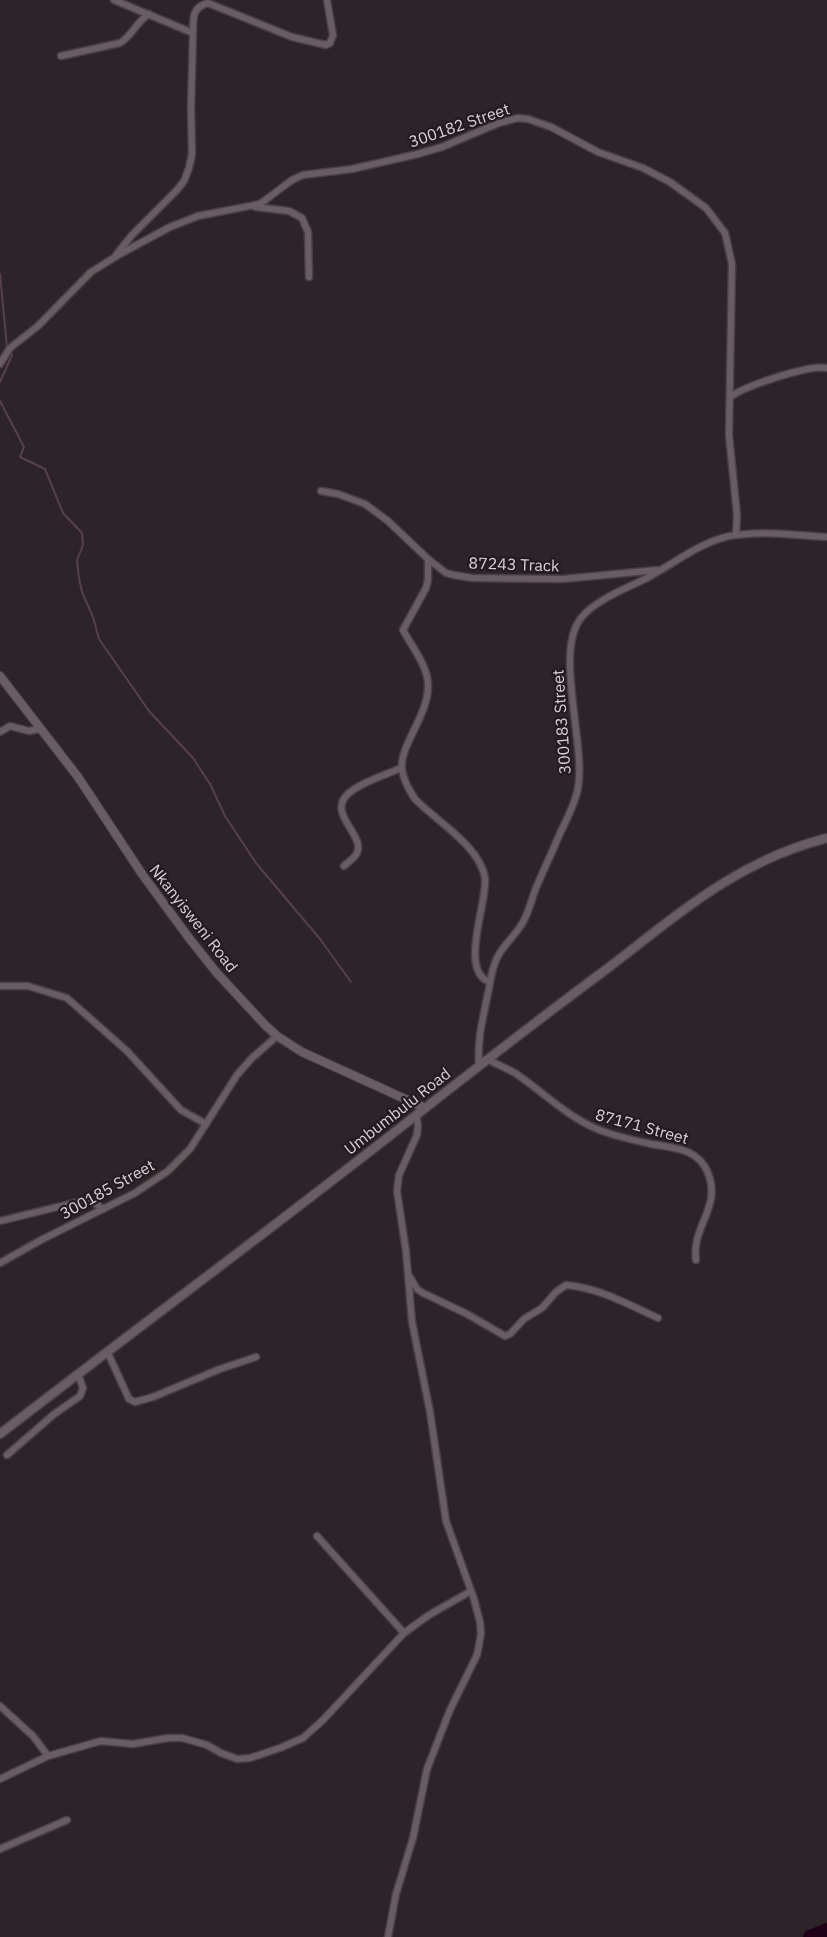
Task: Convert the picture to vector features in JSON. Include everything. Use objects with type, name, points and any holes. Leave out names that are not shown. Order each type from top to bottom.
[{"type":"main road","name":"Umbumbulu Road","points":[[0,1434],[483,1062],[712,889],[769,857],[827,838]]},
{"type":"street","points":[[114,0],[193,33]]},
{"type":"street","points":[[115,257],[132,235],[177,190],[184,181],[189,168],[192,154],[195,10],[208,3],[250,22],[292,37],[326,45],[330,43],[333,35],[327,0]]},
{"type":"street","points":[[61,56],[120,43],[128,38],[138,22],[149,14]]},
{"type":"street","name":"300182 Street","points":[[0,364],[10,348],[38,326],[82,279],[115,257],[170,227],[187,220],[220,212],[253,207],[303,175],[352,168],[418,154],[442,147],[509,120],[528,119],[591,149],[643,168],[670,182],[706,208],[725,234],[732,264],[729,435],[737,515],[736,535]]},
{"type":"street","points":[[253,207],[289,211],[303,218],[308,232],[309,277]]},
{"type":"street","points":[[730,397],[754,384],[800,370],[812,367],[827,368]]},
{"type":"street","name":"87243 Track","points":[[321,491],[338,494],[372,508],[446,573],[472,578],[563,579],[661,570]]},
{"type":"street","name":"300183 Street","points":[[490,982],[497,958],[526,917],[536,888],[577,794],[580,759],[572,706],[570,660],[574,633],[581,618],[597,604],[710,543],[736,535],[774,534],[827,537]]},
{"type":"street","points":[[428,559],[426,588],[404,630],[426,673],[427,699],[424,712],[404,754],[401,768],[415,799],[466,845],[482,868],[485,879],[484,892],[475,951],[479,973],[483,979],[490,982],[479,1034],[478,1050],[483,1062]]},
{"type":"street","name":"Nkanyisweni Road","points":[[0,676],[78,777],[142,874],[189,938],[239,998],[277,1036],[302,1052],[425,1108]]},
{"type":"street","points":[[0,732],[10,726],[32,731],[40,729]]},
{"type":"street","points":[[344,866],[358,850],[357,841],[343,815],[342,805],[345,797],[360,786],[401,768]]},
{"type":"street","points":[[0,986],[28,986],[67,998],[127,1051],[181,1110],[206,1124]]},
{"type":"street","name":"300185 Street","points":[[0,1263],[135,1193],[168,1171],[190,1149],[237,1075],[277,1036]]},
{"type":"street","name":"87171 Street","points":[[483,1062],[513,1072],[568,1115],[593,1128],[630,1140],[684,1149],[699,1159],[708,1173],[713,1197],[696,1239],[696,1260]]},
{"type":"street","points":[[388,1937],[396,1894],[412,1838],[427,1769],[443,1727],[479,1649],[480,1622],[445,1515],[430,1412],[413,1331],[397,1182],[417,1135],[416,1115]]},
{"type":"street","points":[[0,1221],[86,1200],[103,1209]]},
{"type":"street","points":[[407,1273],[417,1289],[423,1293],[508,1336],[524,1319],[542,1308],[556,1292],[566,1285],[578,1286],[613,1297],[658,1318]]},
{"type":"street","points":[[107,1352],[129,1399],[135,1402],[256,1357]]},
{"type":"street","points":[[7,1455],[53,1415],[80,1396],[83,1388],[78,1374]]},
{"type":"street","points":[[317,1536],[404,1633]]},
{"type":"street","points":[[0,1779],[48,1756],[101,1741],[134,1744],[175,1738],[201,1743],[237,1759],[263,1754],[303,1738],[323,1720],[404,1633],[471,1591]]},
{"type":"street","points":[[0,1706],[33,1736],[48,1756]]},
{"type":"street","points":[[0,1849],[67,1820]]},
{"type":"waterway","points":[[0,274],[7,347]]},
{"type":"waterway","points":[[0,382],[11,353]]},
{"type":"waterway","points":[[0,401],[24,447],[20,457],[45,469],[63,513],[82,533],[83,545],[77,560],[79,578],[99,639],[149,711],[193,758],[210,784],[225,816],[256,863],[320,939],[351,982]]},
{"type":"waterway","points":[[810,1937],[827,1930]]}]
